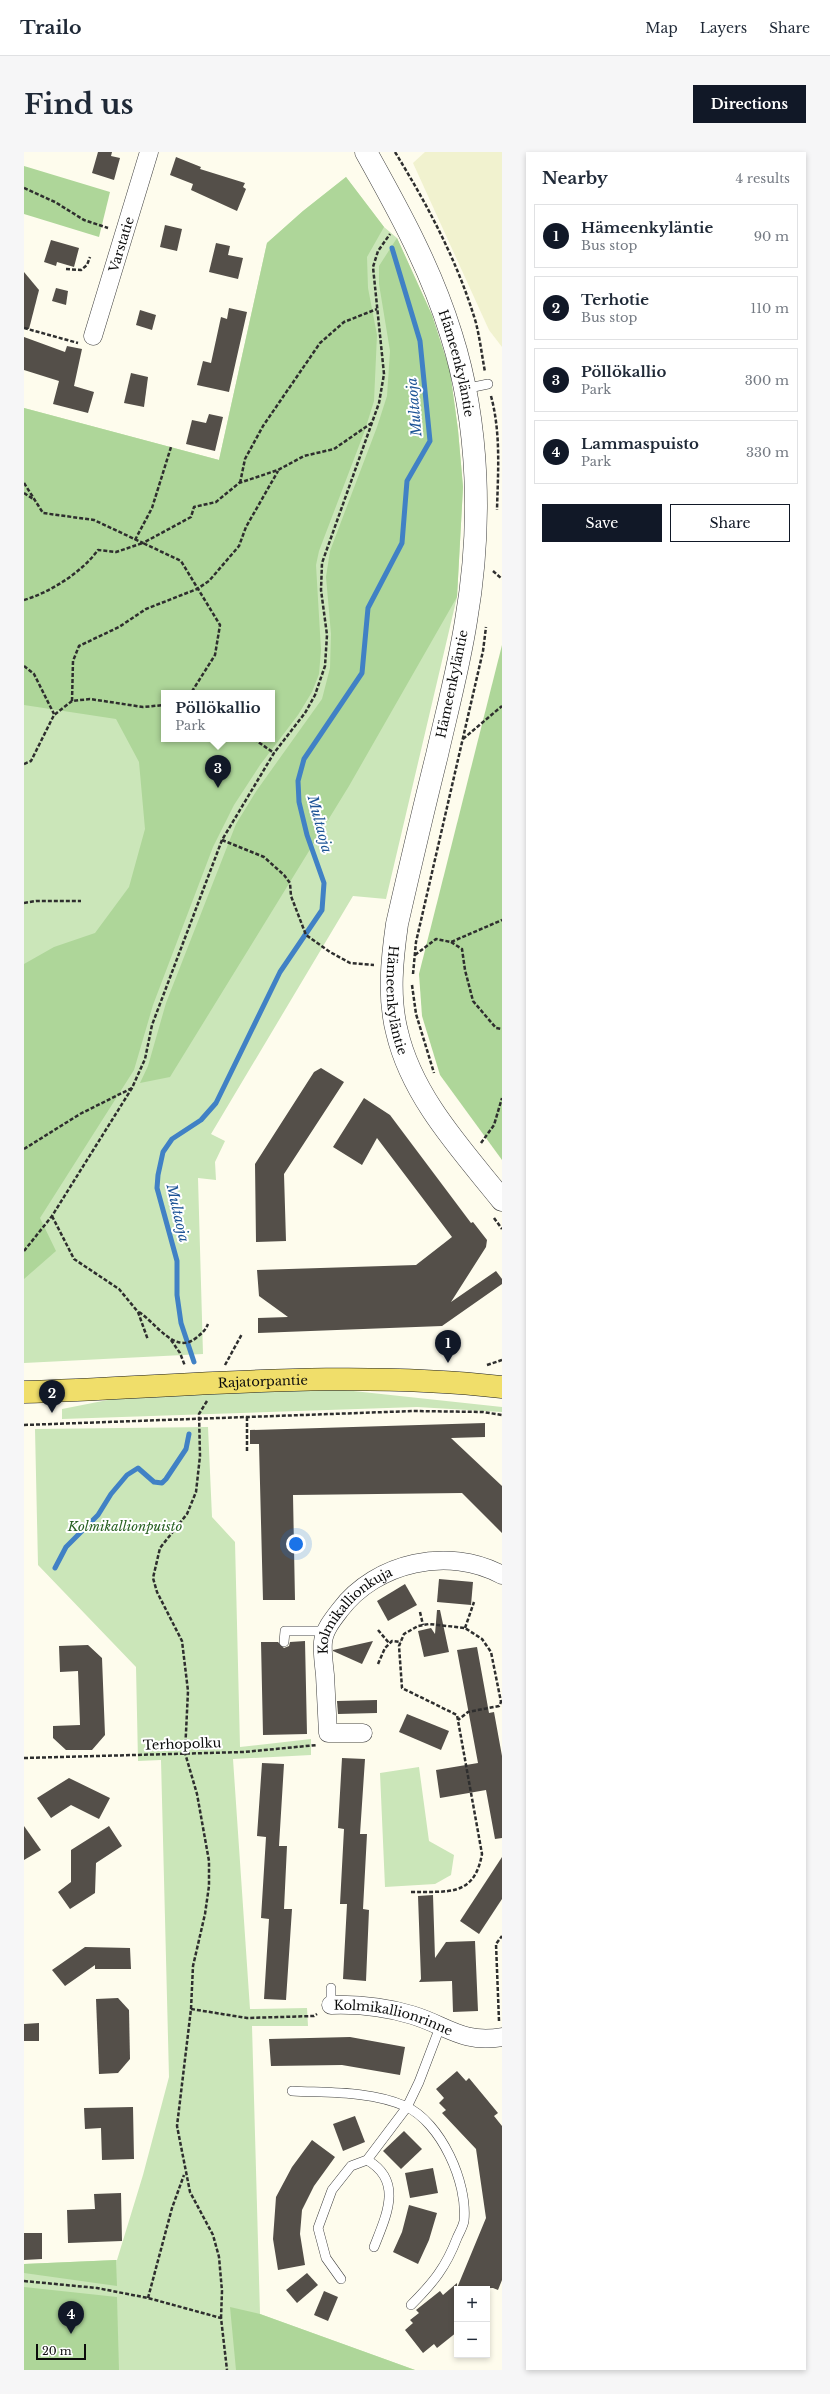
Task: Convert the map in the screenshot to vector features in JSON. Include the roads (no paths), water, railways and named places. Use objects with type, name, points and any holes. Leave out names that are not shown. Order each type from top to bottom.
[{"type":"main road","name":"Rajatorpantie","points":[[24,1392],[307,1379],[421,1382],[502,1387]]},
{"type":"street","name":"Varstatie","points":[[86,339],[125,235],[150,152]]},
{"type":"street","name":"Hämeenkyläntie","points":[[366,152],[404,219],[429,274],[452,336],[464,389],[473,443],[476,495],[473,553],[466,620],[457,669],[397,924],[392,967],[394,1020],[397,1034],[411,1070],[426,1100],[448,1132],[502,1200]]},
{"type":"street","name":"Kolmikallionkuja","points":[[363,1733],[320,1739],[323,1641],[326,1631],[343,1606],[359,1589],[396,1568],[416,1562],[440,1560],[484,1567],[502,1575]]},
{"type":"street","name":"Kolmikallionrinne","points":[[331,1997],[414,2015],[464,2037],[501,2038]]},
{"type":"lane","points":[[464,389],[488,384]]},
{"type":"lane","points":[[284,1642],[285,1631],[326,1631]]},
{"type":"lane","points":[[341,2279],[326,2258],[318,2228],[332,2190],[351,2166],[367,2160],[407,2107],[419,2082],[440,2027]]},
{"type":"lane","points":[[292,2091],[381,2097],[407,2107],[434,2129],[451,2156],[462,2194],[464,2222],[449,2258],[434,2282],[411,2305]]},
{"type":"lane","points":[[367,2160],[379,2167],[389,2185],[389,2210],[374,2247]]},
{"type":"waterway","name":"Multaoja","points":[[194,1362],[181,1323],[177,1295],[177,1261],[157,1188],[163,1152],[172,1139],[201,1120],[216,1103],[280,972],[322,910],[324,883],[307,835],[299,802],[298,781],[304,759],[362,673],[368,608],[402,543],[407,481],[430,441],[420,341],[392,248]]},
{"type":"waterway","name":"Multaoja","points":[[55,1568],[66,1547],[98,1515],[111,1494],[127,1475],[138,1468],[154,1482],[162,1483],[186,1449],[189,1434]]},
{"type":"place","name":"Pöllökallio","points":[[218,788]]},
{"type":"place","name":"Hämeenkyläntie","points":[[448,1363]]},
{"type":"place","name":"Terhotie","points":[[52,1413]]},
{"type":"place","name":"Lammaspuisto","points":[[71,2334]]},
{"type":"park label","name":"Kolmikallionpuisto","points":[[125,1526]]}]
